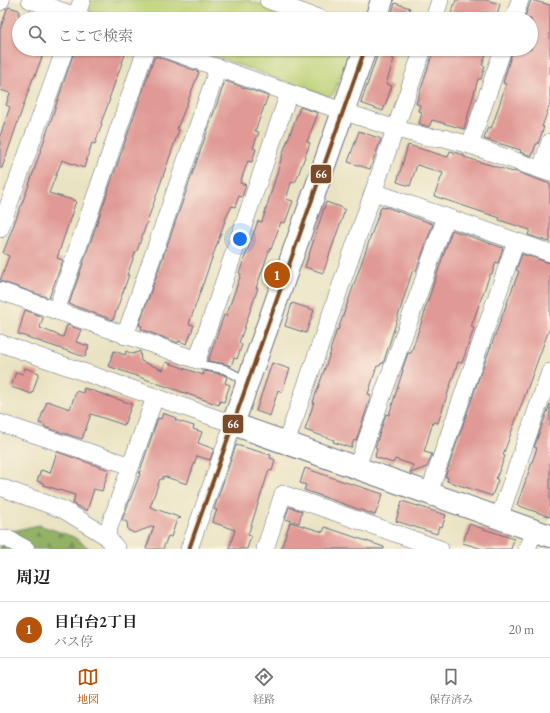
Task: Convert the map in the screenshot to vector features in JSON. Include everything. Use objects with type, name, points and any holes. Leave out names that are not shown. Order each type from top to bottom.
[{"type":"street","points":[[30,0],[76,12]]},
{"type":"street","points":[[268,0],[301,12]]},
{"type":"street","points":[[378,12],[382,0]]},
{"type":"street","points":[[436,12],[440,0]]},
{"type":"street","points":[[516,12],[520,0]]},
{"type":"street","points":[[0,230],[62,56]]},
{"type":"street","points":[[56,311],[144,56]]},
{"type":"street","points":[[185,56],[396,129],[428,137],[444,138],[470,145],[545,171],[550,142]]},
{"type":"street","points":[[188,549],[363,56]]},
{"type":"street","points":[[286,443],[421,56]]},
{"type":"street","points":[[470,145],[501,56]]},
{"type":"street","points":[[124,336],[218,68]]},
{"type":"street","points":[[0,291],[124,336],[197,360],[289,93]]},
{"type":"street","points":[[374,192],[550,253]]},
{"type":"street","points":[[357,467],[446,217]]},
{"type":"street","points":[[429,493],[516,241]]},
{"type":"street","points":[[0,343],[499,518],[537,538]]},
{"type":"street","points":[[499,518],[550,372]]},
{"type":"street","points":[[106,536],[155,397]]},
{"type":"street","points":[[0,423],[131,466]]},
{"type":"street","points":[[0,488],[6,488],[64,510],[106,536],[117,549]]},
{"type":"street","points":[[265,549],[283,494],[440,549]]},
{"type":"street","points":[[0,538],[6,538],[26,549]]},
{"type":"lane","points":[[197,360],[201,364],[224,369],[248,382]]},
{"type":"green space","points":[[90,0],[247,0],[282,12],[91,12],[88,4]]},
{"type":"green space","points":[[214,56],[347,56],[334,93],[329,97]]},
{"type":"green space","points":[[39,525],[74,537],[90,549],[0,549],[0,537],[8,532]]},
{"type":"building","points":[[456,0],[486,0],[500,4],[498,12],[452,12]]},
{"type":"building","points":[[531,0],[550,5],[550,104],[542,127],[544,127],[532,156],[520,152],[521,150],[484,139],[488,127],[491,128],[494,121],[506,84],[503,83],[511,56],[538,56],[538,12],[527,12]]},
{"type":"building","points":[[395,3],[410,8],[409,12],[392,12]]},
{"type":"building","points":[[9,7],[19,10],[19,12],[12,12],[12,56],[42,56],[33,78],[2,168],[0,168],[0,136],[10,107],[6,105],[10,93],[0,90],[0,30]]},
{"type":"building","points":[[73,56],[124,56],[95,144],[92,143],[84,168],[62,160],[49,193],[76,201],[57,258],[63,260],[49,298],[0,281],[9,256],[3,253],[29,185]]},
{"type":"building","points":[[156,56],[199,72],[177,129],[179,130],[137,251],[127,275],[129,275],[113,320],[69,304],[154,58]]},
{"type":"building","points":[[377,56],[392,56],[391,58],[394,59],[386,84],[392,86],[383,111],[361,103]]},
{"type":"building","points":[[432,56],[485,56],[482,65],[485,66],[481,79],[478,79],[464,129],[432,120],[429,127],[419,124],[422,112],[418,111],[420,105],[416,104]]},
{"type":"building","points":[[225,81],[268,96],[255,131],[259,132],[253,148],[256,149],[252,162],[248,161],[240,183],[246,185],[242,197],[239,196],[235,207],[232,206],[226,218],[189,324],[194,325],[187,344],[179,341],[178,343],[141,329],[142,326],[139,325]]},
{"type":"building","points":[[300,107],[318,113],[307,142],[310,143],[296,181],[291,183],[286,199],[293,201],[285,223],[281,222],[256,288],[258,288],[239,343],[242,345],[237,359],[234,358],[231,366],[208,361],[224,315],[226,316],[241,274],[239,273],[258,221],[262,222],[284,150]]},
{"type":"building","points":[[359,131],[381,139],[370,169],[348,162]]},
{"type":"building","points":[[408,145],[448,157],[450,151],[464,155],[464,157],[513,172],[514,171],[550,184],[550,242],[528,235],[530,230],[499,220],[500,218],[434,196],[443,173],[417,165],[410,186],[397,182]]},
{"type":"building","points":[[326,202],[341,207],[345,210],[323,273],[305,267]]},
{"type":"building","points":[[381,207],[386,207],[433,224],[416,271],[413,269],[383,364],[381,363],[380,366],[377,366],[368,394],[371,395],[367,408],[356,441],[354,440],[351,448],[333,442],[334,440],[305,430],[337,329],[338,330]]},
{"type":"building","points":[[452,230],[503,248],[498,263],[496,262],[492,274],[490,274],[471,327],[474,328],[462,363],[458,362],[438,423],[433,422],[424,452],[432,454],[427,467],[410,473],[413,465],[395,459],[393,463],[375,457],[377,448],[375,447],[386,414],[389,415],[408,353],[411,353]]},
{"type":"building","points":[[522,254],[550,263],[550,327],[503,455],[505,456],[496,479],[498,480],[492,496],[447,481],[448,477],[445,477],[479,378],[519,271],[516,270]]},
{"type":"building","points":[[292,303],[314,310],[306,333],[285,326]]},
{"type":"building","points":[[25,310],[43,317],[40,328],[63,337],[67,325],[81,330],[76,342],[89,346],[85,357],[18,334]]},
{"type":"building","points":[[114,351],[125,355],[126,351],[133,354],[140,351],[141,361],[163,370],[166,362],[203,375],[204,371],[222,374],[227,377],[225,383],[230,385],[224,402],[220,401],[219,405],[108,366]]},
{"type":"building","points":[[272,363],[290,369],[282,392],[278,390],[270,416],[256,411]]},
{"type":"building","points":[[25,368],[39,373],[32,394],[11,387],[16,372],[23,374]]},
{"type":"building","points":[[84,388],[132,404],[124,425],[91,414],[82,439],[44,427],[45,425],[39,423],[47,401],[70,409],[76,391],[83,393]]},
{"type":"building","points":[[550,404],[550,517],[517,505],[537,448],[534,447]]},
{"type":"building","points":[[163,413],[176,418],[175,420],[194,426],[193,429],[202,432],[198,443],[214,449],[210,460],[197,456],[187,484],[163,476],[163,479],[160,479],[150,507],[181,518],[177,519],[171,537],[168,536],[163,549],[146,549],[154,526],[134,533],[128,530],[127,522],[122,520],[140,474],[158,418],[161,419]]},
{"type":"building","points":[[236,445],[271,455],[270,458],[275,460],[272,471],[269,470],[248,535],[251,536],[247,549],[229,549],[235,530],[212,522],[217,510],[214,509]]},
{"type":"building","points":[[57,452],[109,470],[102,491],[94,489],[87,511],[73,504],[75,495],[43,485],[43,483],[37,481],[41,470],[50,473]]},
{"type":"building","points":[[305,468],[383,494],[375,515],[304,490],[306,485],[300,483]]},
{"type":"building","points":[[402,501],[446,515],[442,527],[439,526],[437,534],[396,521]]},
{"type":"building","points":[[289,507],[302,511],[299,523],[285,519]]},
{"type":"building","points":[[290,522],[323,532],[325,527],[384,547],[384,549],[281,549]]},
{"type":"building","points":[[469,524],[514,539],[511,549],[483,549],[463,543]]},
{"type":"transit line","name":"66","points":[[189,549],[363,56]]},
{"type":"place","name":"目白台2丁目","points":[[277,275]]}]
